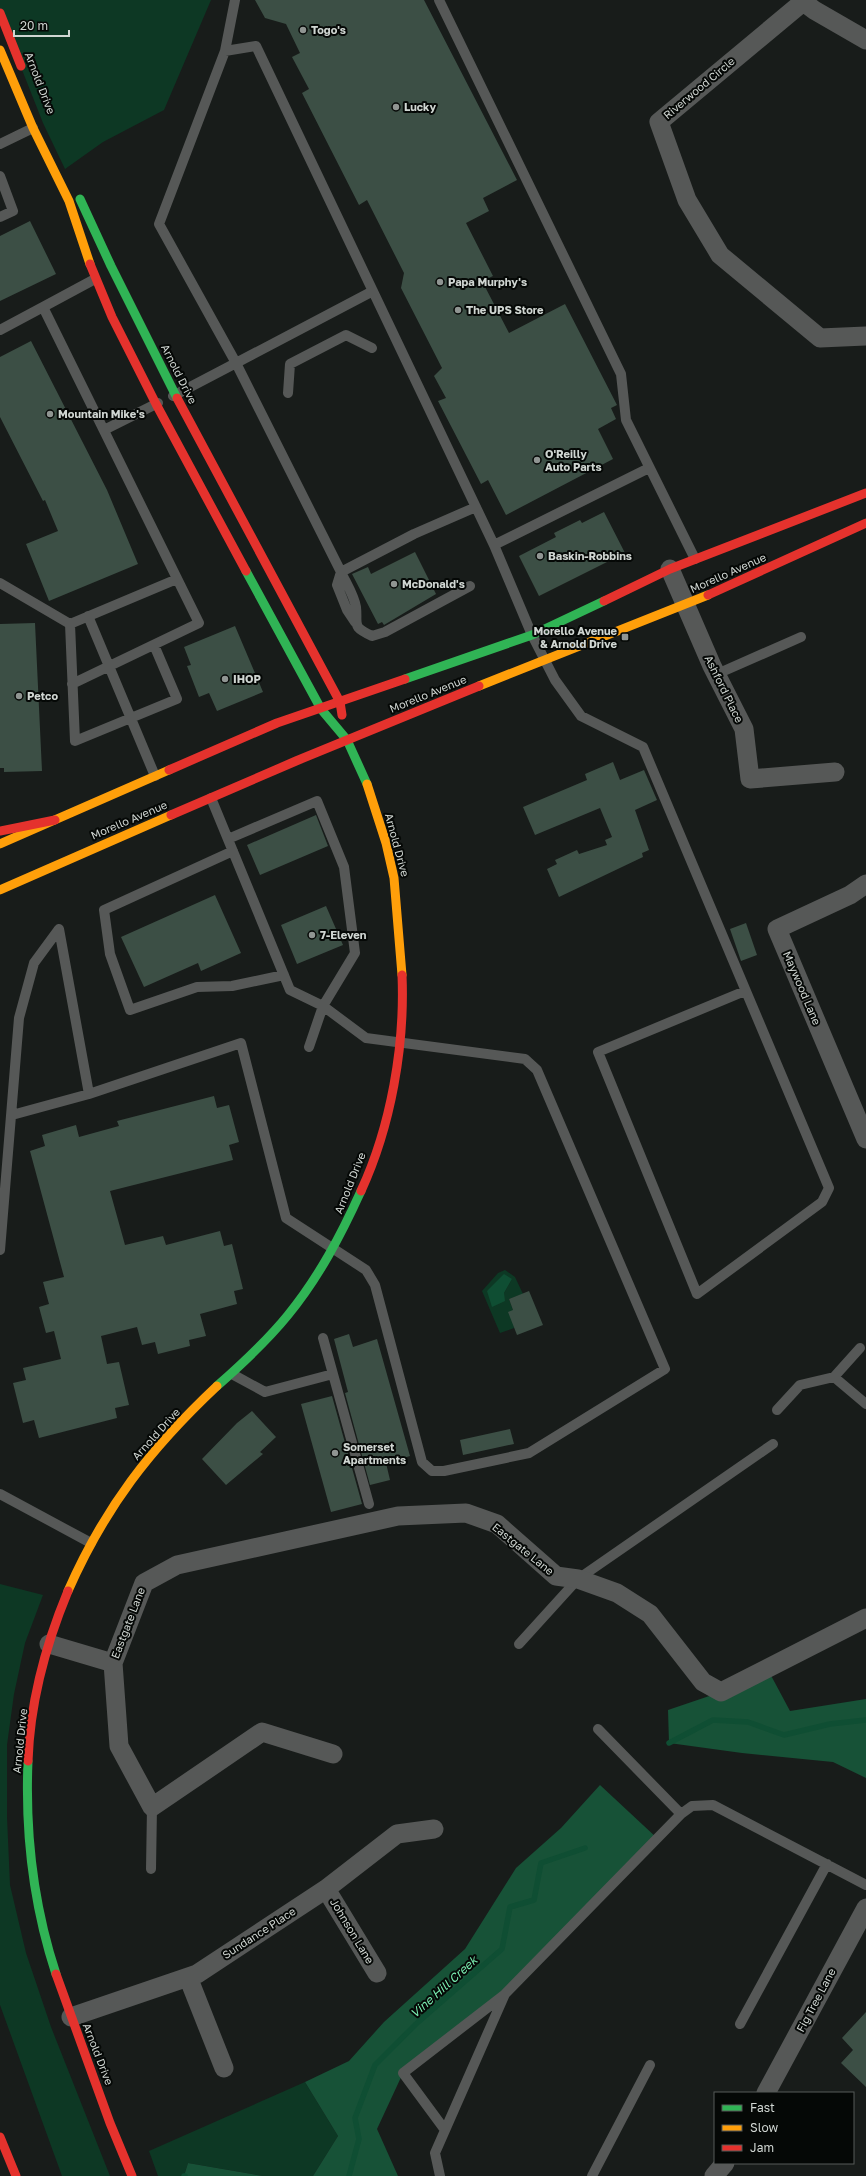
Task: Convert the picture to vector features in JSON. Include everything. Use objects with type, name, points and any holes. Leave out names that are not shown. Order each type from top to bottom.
[{"type":"main road","name":"Arnold Drive","points":[[0,13],[24,73]]},
{"type":"main road","name":"Arnold Drive","points":[[0,50],[32,128],[69,201],[95,279],[156,404],[322,709],[347,740]]},
{"type":"main road","name":"Arnold Drive","points":[[75,189],[96,229],[111,266],[176,394],[340,702],[347,740],[366,782],[390,856],[395,882],[402,956],[400,1041],[394,1087],[385,1128],[355,1208],[334,1249],[288,1314],[232,1374],[152,1453],[120,1497],[91,1543],[68,1592],[49,1644],[29,1747],[26,1812],[33,1883],[47,1945],[71,2017],[132,2176]]},
{"type":"main road","name":"Morello Avenue","points":[[0,844],[277,723],[322,709],[532,635],[670,569],[866,493]]},
{"type":"main road","name":"Morello Avenue","points":[[0,890],[347,740],[544,659],[686,605],[866,523]]},
{"type":"main road","points":[[0,831],[55,820]]},
{"type":"main road","points":[[0,2137],[16,2176]]},
{"type":"street","points":[[802,1],[866,40]]},
{"type":"street","name":"Riverwood Circle","points":[[802,1],[658,122],[687,200],[720,255],[820,338],[866,336]]},
{"type":"street","name":"Ashford Place","points":[[670,569],[717,674],[744,729],[750,779],[835,772]]},
{"type":"street","name":"Maywood Lane","points":[[866,884],[850,895],[777,929],[866,1139]]},
{"type":"street","name":"Eastgate Lane","points":[[152,1807],[119,1746],[113,1663],[144,1583],[177,1565],[398,1516],[466,1513],[497,1524],[556,1576],[578,1579],[617,1593],[650,1614],[703,1682],[721,1692],[866,1618]]},
{"type":"street","name":"Eastgate Lane","points":[[49,1644],[113,1663]]},
{"type":"street","points":[[152,1807],[262,1732],[333,1754]]},
{"type":"street","name":"Sundance Place","points":[[71,2017],[197,1974],[326,1889],[397,1834],[434,1829]]},
{"type":"street","name":"Johnson Lane","points":[[326,1889],[377,1973]]},
{"type":"street","name":"Fig Tree Lane","points":[[767,2092],[866,1908]]},
{"type":"street","points":[[188,1977],[224,2068]]},
{"type":"lane","points":[[235,0],[225,51],[159,224],[236,364],[341,572],[356,607],[355,622],[361,631],[372,636],[385,632],[470,586]]},
{"type":"lane","points":[[439,0],[621,374],[626,420],[695,559]]},
{"type":"lane","points":[[225,51],[256,46],[476,506],[532,635],[555,680],[581,716],[643,747],[829,1188],[822,1202],[697,1294],[598,1052],[745,991]]},
{"type":"lane","points":[[0,144],[32,128]]},
{"type":"lane","points":[[0,176],[13,211],[0,218]]},
{"type":"lane","points":[[0,330],[95,279]]},
{"type":"lane","points":[[104,430],[236,364],[373,291]]},
{"type":"lane","points":[[43,307],[199,623],[72,684]]},
{"type":"lane","points":[[288,393],[290,364],[346,335],[372,348]]},
{"type":"lane","points":[[494,545],[649,468]]},
{"type":"lane","points":[[341,572],[414,534],[476,506]]},
{"type":"lane","points":[[70,624],[177,579]]},
{"type":"lane","points":[[0,583],[70,624]]},
{"type":"lane","points":[[88,616],[155,776]]},
{"type":"lane","points":[[70,624],[75,741],[176,699],[154,645]]},
{"type":"lane","points":[[717,674],[801,637]]},
{"type":"lane","points":[[12,1115],[89,1094],[241,1043],[286,1218],[366,1270],[375,1285],[422,1462],[432,1471],[444,1471],[529,1453],[665,1369],[537,1070],[525,1059],[400,1041],[366,1038],[323,1006],[290,990],[211,798]]},
{"type":"lane","points":[[228,839],[318,801],[344,867],[354,953],[323,1006],[309,1047]]},
{"type":"lane","points":[[233,851],[104,910],[110,954],[130,1010],[197,986],[232,986],[284,975]]},
{"type":"lane","points":[[0,1250],[19,1018],[34,963],[59,929],[89,1094]]},
{"type":"lane","points":[[323,1338],[370,1504]]},
{"type":"lane","points":[[777,1410],[800,1385],[834,1377],[860,1348]]},
{"type":"lane","points":[[232,1374],[265,1392],[333,1374]]},
{"type":"lane","points":[[834,1377],[866,1404]]},
{"type":"lane","points":[[519,1644],[578,1579],[773,1444]]},
{"type":"lane","points":[[0,1494],[91,1543]]},
{"type":"lane","points":[[598,1729],[681,1814]]},
{"type":"lane","points":[[445,2130],[403,2073],[505,1994],[681,1814],[692,1806],[713,1805],[866,1885]]},
{"type":"lane","name":"Eastgate Lane","points":[[151,1869],[152,1807]]},
{"type":"lane","points":[[740,2024],[826,1864]]},
{"type":"lane","points":[[440,2176],[435,2153],[505,1994]]},
{"type":"lane","points":[[592,2176],[650,2065]]},
{"type":"shaded area","points":[[0,0],[211,0],[164,110],[103,142],[65,169],[43,123],[13,47],[0,13]]},
{"type":"shaded area","points":[[505,1270],[515,1277],[523,1294],[509,1299],[513,1310],[514,1328],[500,1333],[482,1291],[498,1273]],"holes":[[[512,1279],[504,1293],[487,1291]]]},
{"type":"shaded area","points":[[504,1274],[512,1279],[504,1293],[505,1301],[492,1307],[487,1291]]},
{"type":"shaded area","points":[[0,1584],[43,1595],[25,1643],[14,1694],[7,1745],[7,1817],[10,1885],[26,1953],[51,2027],[110,2176],[62,2176],[0,2005]]},
{"type":"shaded area","points":[[767,1668],[790,1711],[866,1699],[866,1778],[833,1762],[742,1753],[669,1743],[668,1710],[721,1692]]},
{"type":"shaded area","points":[[600,1785],[658,1839],[505,1994],[403,2073],[377,2129],[398,2176],[313,2176],[338,2136],[305,2082],[349,2061],[384,2022],[465,1949],[516,1868],[561,1828]]},
{"type":"shaded area","points":[[305,2082],[338,2136],[313,2176],[263,2176],[188,2163],[184,2176],[158,2176],[149,2151]]},
{"type":"shaded area","points":[[188,2163],[263,2176],[184,2176]]},
{"type":"building","points":[[255,0],[424,0],[517,180],[483,198],[489,211],[466,223],[493,276],[482,281],[509,333],[565,304],[617,405],[611,408],[616,419],[598,429],[613,459],[506,515],[488,480],[481,484],[438,401],[446,398],[434,376],[442,368],[401,288],[404,273],[367,200],[359,205],[302,93],[309,89],[292,57],[300,53],[286,24],[265,18]]},
{"type":"building","points":[[30,221],[56,274],[0,301],[0,236]]},
{"type":"building","points":[[31,341],[107,490],[138,564],[49,601],[26,544],[58,531],[45,500],[43,501],[0,417],[0,357]]},
{"type":"building","points":[[604,512],[625,553],[539,596],[519,556],[556,537],[554,533],[580,520],[582,523]]},
{"type":"building","name":"McDonald's","points":[[415,552],[436,594],[384,625],[382,622],[378,624],[352,574],[368,567],[371,574]]},
{"type":"building","name":"Petco","points":[[35,623],[42,771],[4,772],[4,768],[0,768],[0,624]]},
{"type":"building","name":"IHOP","points":[[235,626],[263,692],[217,711],[209,693],[199,697],[187,666],[191,665],[184,647]]},
{"type":"building","points":[[613,762],[620,780],[644,770],[657,800],[635,810],[649,850],[642,853],[643,857],[559,897],[547,869],[557,864],[555,860],[577,850],[579,854],[607,845],[605,840],[612,837],[600,808],[535,835],[523,807],[587,780],[585,774]]},
{"type":"building","points":[[316,815],[328,846],[260,875],[247,845]]},
{"type":"building","points":[[215,895],[241,953],[201,971],[198,963],[144,987],[121,937]]},
{"type":"building","name":"7-Eleven","points":[[326,906],[343,945],[297,964],[281,925]]},
{"type":"building","points":[[746,923],[757,955],[741,961],[730,929]]},
{"type":"building","points":[[214,1096],[217,1108],[229,1105],[239,1142],[229,1145],[233,1160],[110,1191],[125,1245],[163,1236],[166,1245],[220,1231],[224,1246],[232,1244],[243,1289],[234,1291],[237,1304],[200,1314],[206,1336],[189,1340],[190,1346],[158,1354],[155,1342],[142,1345],[137,1327],[101,1336],[107,1364],[119,1362],[129,1405],[115,1408],[117,1418],[39,1438],[34,1420],[23,1423],[13,1383],[26,1380],[23,1368],[61,1359],[54,1331],[46,1333],[39,1307],[49,1304],[43,1282],[64,1277],[30,1151],[45,1146],[42,1135],[76,1125],[79,1137],[119,1126],[117,1121]]},
{"type":"building","points":[[529,1291],[543,1325],[517,1335],[508,1312],[513,1310],[509,1299]]},
{"type":"building","points":[[349,1334],[353,1347],[377,1339],[410,1456],[386,1463],[390,1480],[370,1485],[345,1393],[348,1392],[334,1339]]},
{"type":"building","name":"Somerset Apartments","points":[[332,1396],[362,1504],[331,1512],[301,1404]]},
{"type":"building","points":[[252,1411],[276,1437],[260,1452],[263,1454],[226,1485],[202,1459],[237,1423]]},
{"type":"building","points":[[510,1429],[514,1444],[463,1455],[460,1440]]},
{"type":"building","points":[[866,2012],[866,2087],[841,2063],[853,2050],[842,2038]]},
{"type":"waterway","name":"Vine Hill Creek","points":[[669,1743],[713,1720],[748,1722],[784,1735],[830,1724],[866,1720]]},
{"type":"waterway","name":"Vine Hill Creek","points":[[349,2176],[359,2139],[355,2118],[375,2065],[416,2024],[502,1949],[510,1907],[534,1900],[541,1863],[585,1848]]},
{"type":"traffic: fast","points":[[80,199],[111,266],[177,398]]},
{"type":"traffic: fast","points":[[246,571],[321,709],[347,740],[367,784]]},
{"type":"traffic: fast","points":[[405,679],[532,635],[604,601]]},
{"type":"traffic: fast","points":[[217,1386],[263,1343],[299,1301],[329,1255],[346,1224],[361,1191]]},
{"type":"traffic: fast","points":[[28,1761],[27,1788],[29,1842],[32,1869],[36,1895],[48,1948],[56,1974]]},
{"type":"traffic: slow","points":[[0,50],[33,128],[69,201],[90,264]]},
{"type":"traffic: slow","points":[[479,686],[708,595]]},
{"type":"traffic: slow","points":[[0,844],[169,770]]},
{"type":"traffic: slow","points":[[367,784],[386,843],[394,878],[402,975]]},
{"type":"traffic: slow","points":[[0,890],[171,815]]},
{"type":"traffic: slow","points":[[68,1591],[97,1532],[131,1481],[150,1456],[193,1409],[217,1386]]},
{"type":"traffic: jam","points":[[0,13],[21,66]]},
{"type":"traffic: jam","points":[[90,264],[112,317],[156,404],[246,571]]},
{"type":"traffic: jam","points":[[177,398],[340,702],[342,715]]},
{"type":"traffic: jam","points":[[604,601],[670,569],[866,493]]},
{"type":"traffic: jam","points":[[708,595],[866,523]]},
{"type":"traffic: jam","points":[[169,770],[277,723],[405,679]]},
{"type":"traffic: jam","points":[[171,815],[296,761],[479,686]]},
{"type":"traffic: jam","points":[[0,831],[55,820]]},
{"type":"traffic: jam","points":[[361,1191],[380,1140],[394,1085],[401,1030],[402,975]]},
{"type":"traffic: jam","points":[[28,1761],[32,1717],[40,1674],[68,1591]]},
{"type":"traffic: jam","points":[[56,1974],[110,2123],[132,2176]]},
{"type":"traffic: jam","points":[[0,2137],[16,2176]]},
{"type":"place","name":"Togo's","points":[[303,30]]},
{"type":"place","name":"Lucky","points":[[396,107]]},
{"type":"place","name":"Papa Murphy's","points":[[440,282]]},
{"type":"place","name":"The UPS Store","points":[[458,310]]},
{"type":"place","name":"Mountain Mike's","points":[[50,414]]},
{"type":"place","name":"O'Reilly Auto Parts","points":[[537,460]]},
{"type":"place","name":"Baskin-Robbins","points":[[540,556]]},
{"type":"place","name":"McDonald's","points":[[394,584]]},
{"type":"place","name":"Morello Avenue & Arnold Drive","points":[[625,637]]},
{"type":"place","name":"IHOP","points":[[225,679]]},
{"type":"place","name":"Petco","points":[[19,696]]},
{"type":"place","name":"7-Eleven","points":[[312,935]]},
{"type":"place","name":"Somerset Apartments","points":[[335,1453]]}]
